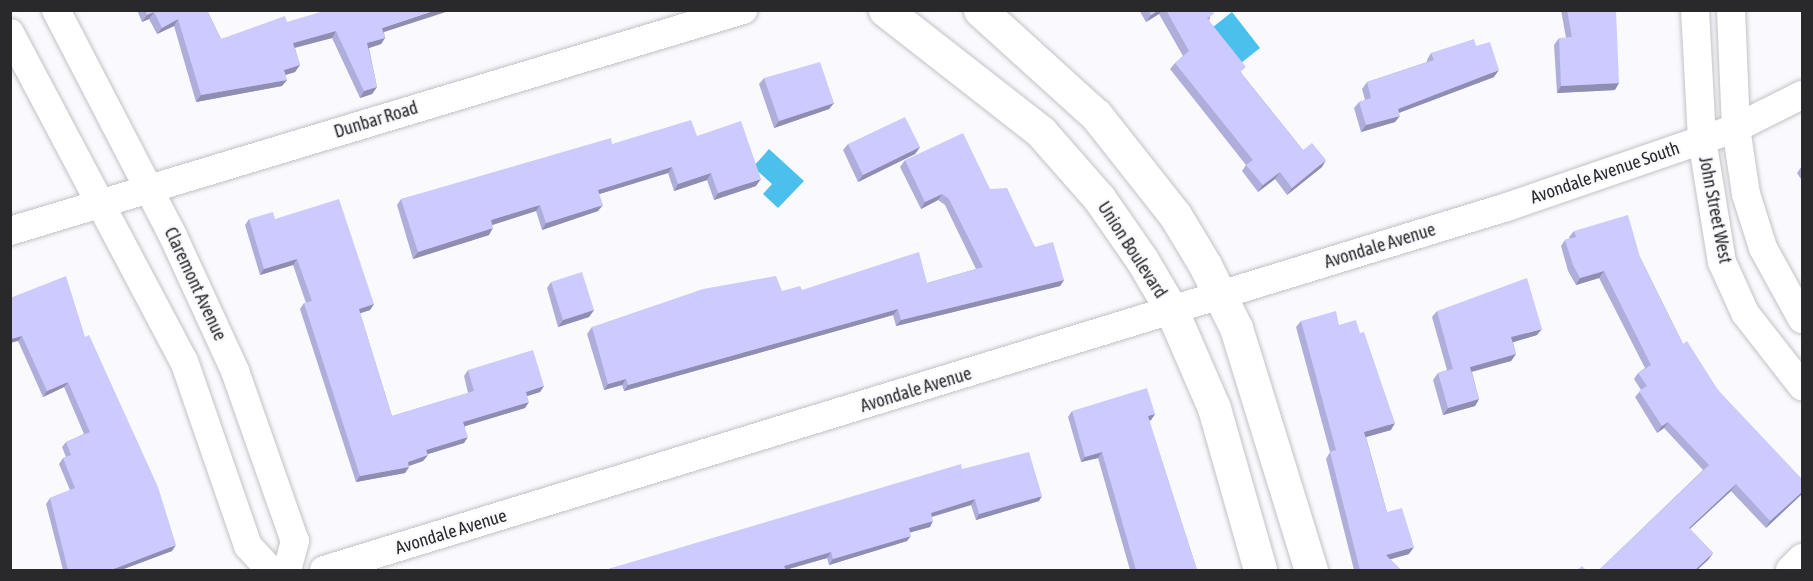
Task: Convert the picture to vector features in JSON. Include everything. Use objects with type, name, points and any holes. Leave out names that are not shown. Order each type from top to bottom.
[{"type":"street","name":"Claremont Avenue","points":[[56,10],[147,189],[239,382],[296,541],[287,570]]},
{"type":"street","name":"Dunbar Road","points":[[10,231],[742,10]]},
{"type":"street","name":"Union Boulevard","points":[[885,10],[1041,132],[1098,198],[1172,311],[1214,408],[1260,570]]},
{"type":"street","points":[[980,10],[1096,116],[1175,215],[1222,296],[1311,570]]},
{"type":"street","name":"John Street West","points":[[1695,10],[1702,139],[1722,262],[1745,313],[1803,386]]},
{"type":"street","name":"John Street West","points":[[1731,10],[1736,128],[1746,194],[1763,248],[1803,318]]},
{"type":"street","points":[[10,33],[103,203],[184,361],[248,546],[270,570]]},
{"type":"street","name":"Avondale Avenue South","points":[[1507,207],[1736,128],[1803,95]]},
{"type":"street","name":"Avondale Avenue","points":[[324,570],[1507,207]]},
{"type":"street","points":[[1790,570],[1803,558]]},
{"type":"water","points":[[1232,12],[1260,48],[1241,63],[1213,27]]},
{"type":"water","points":[[769,149],[804,181],[778,208],[763,194],[772,184],[753,167]]},
{"type":"building","points":[[145,10],[207,10],[221,39],[285,16],[287,22],[327,10],[436,10],[382,28],[385,38],[367,43],[377,87],[364,91],[336,31],[293,43],[300,65],[284,70],[287,80],[201,95],[178,19],[162,28],[154,12],[147,15]]},
{"type":"building","points":[[1148,10],[1159,10],[1151,15]]},
{"type":"building","points":[[1166,10],[1212,10],[1214,14],[1207,18],[1246,67],[1240,72],[1303,150],[1312,143],[1326,160],[1292,188],[1280,172],[1263,185],[1246,165],[1253,160],[1175,63],[1189,51]]},
{"type":"building","points":[[1567,10],[1616,10],[1619,83],[1561,86],[1559,38],[1572,37]]},
{"type":"building","points":[[1474,39],[1476,46],[1490,42],[1499,70],[1398,109],[1400,116],[1366,125],[1359,102],[1371,98],[1367,82],[1434,60],[1431,53]]},
{"type":"building","points":[[820,62],[834,103],[779,121],[764,78]]},
{"type":"building","points":[[905,117],[920,147],[863,175],[848,144]]},
{"type":"building","points":[[691,120],[697,136],[741,121],[761,179],[718,193],[711,173],[678,184],[672,167],[598,190],[603,205],[546,223],[540,205],[491,220],[493,228],[418,252],[401,199],[611,138],[612,144]]},
{"type":"building","points":[[963,133],[990,189],[1007,188],[1035,247],[1053,242],[1064,280],[901,320],[898,309],[628,385],[626,379],[608,384],[592,327],[703,289],[776,276],[782,291],[800,286],[802,290],[919,252],[927,283],[983,267],[949,199],[942,194],[925,202],[905,160]]},
{"type":"building","points":[[339,199],[374,304],[359,309],[392,416],[474,391],[468,370],[533,350],[544,386],[526,392],[529,402],[463,422],[468,437],[426,450],[428,455],[408,462],[409,467],[360,476],[304,303],[312,301],[297,259],[264,269],[249,219],[273,212],[275,219]]},
{"type":"building","points":[[1628,215],[1640,257],[1683,344],[1687,341],[1718,390],[1803,480],[1803,491],[1770,521],[1736,484],[1689,528],[1713,553],[1695,570],[1599,570],[1709,465],[1668,422],[1662,426],[1639,391],[1647,386],[1638,373],[1651,365],[1604,271],[1580,278],[1573,265],[1565,240],[1576,237],[1574,231]]},
{"type":"building","points":[[582,272],[594,310],[563,320],[551,282]]},
{"type":"building","points":[[66,276],[85,337],[89,335],[158,487],[176,545],[111,570],[68,570],[50,498],[75,488],[63,458],[71,455],[66,442],[90,432],[68,382],[47,391],[22,336],[10,339],[10,298]]},
{"type":"building","points":[[1527,278],[1542,329],[1511,337],[1516,354],[1470,367],[1479,399],[1448,408],[1438,373],[1453,369],[1437,311]]},
{"type":"building","points":[[1336,311],[1339,325],[1356,320],[1360,333],[1364,332],[1395,423],[1364,432],[1387,512],[1402,508],[1414,547],[1386,555],[1401,570],[1360,570],[1330,452],[1336,450],[1301,321]]},
{"type":"building","points":[[1147,388],[1155,414],[1148,416],[1197,570],[1136,570],[1102,452],[1085,457],[1072,411]]},
{"type":"building","points":[[1029,452],[1042,496],[979,514],[975,499],[931,513],[933,521],[909,528],[911,536],[833,559],[831,552],[784,566],[786,570],[605,570],[961,464],[962,469]]}]
